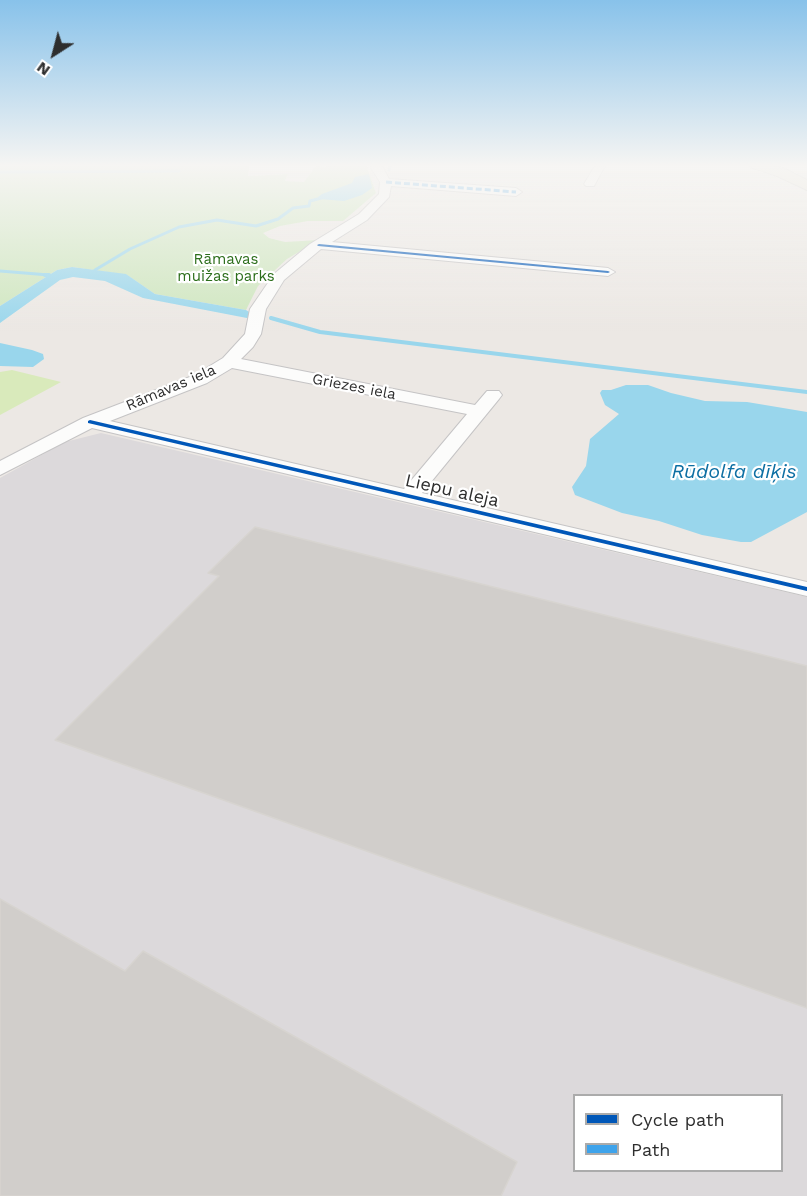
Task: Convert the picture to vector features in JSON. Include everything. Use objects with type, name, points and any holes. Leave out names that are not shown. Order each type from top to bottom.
[{"type":"street","name":"Rāmavas iela","points":[[0,469],[90,422],[201,379],[229,362],[247,344],[253,334],[258,309],[279,277],[319,245],[357,220]]},
{"type":"street","points":[[319,245],[608,272]]},
{"type":"street","name":"Griezes iela","points":[[229,362],[480,411]]},
{"type":"street","points":[[408,497],[493,395]]},
{"type":"street","name":"Liepu aleja","points":[[90,422],[807,589]]},
{"type":"shaded area","points":[[101,433],[807,597],[807,1196],[0,1196],[0,478],[65,442]]},
{"type":"green space","name":"Rāmavas muižas parks","points":[[0,220],[344,220],[308,221],[280,226],[263,233],[269,238],[285,242],[319,240],[287,259],[258,286],[246,310],[155,294],[127,275],[72,267],[57,270],[0,306]]},
{"type":"green space","points":[[12,370],[61,382],[0,415],[0,372]]},
{"type":"water","points":[[72,267],[126,274],[155,294],[246,310],[254,315],[252,319],[143,298],[105,281],[73,277],[60,280],[0,323],[0,306],[57,270]]},
{"type":"water","points":[[0,343],[43,354],[44,359],[33,367],[0,366]]},
{"type":"water","name":"Rūdolfa dīķis","points":[[626,385],[648,385],[705,401],[747,402],[807,412],[807,512],[751,542],[741,542],[702,535],[659,521],[622,513],[575,495],[572,487],[586,466],[590,439],[619,414],[605,405],[600,393],[602,390],[611,390]]},
{"type":"building","points":[[255,527],[807,666],[807,1008],[55,740],[219,576],[208,573]]},
{"type":"building","points":[[0,899],[125,971],[143,951],[517,1162],[501,1196],[0,1196]]},
{"type":"waterway","points":[[95,270],[130,249],[179,227],[217,220],[256,226],[275,220]]},
{"type":"waterway","points":[[0,271],[49,275],[45,275]]},
{"type":"waterway","points":[[271,318],[320,332],[807,392]]},
{"type":"cycle path","points":[[319,245],[608,272]]},
{"type":"cycle path","points":[[90,422],[807,589]]}]
